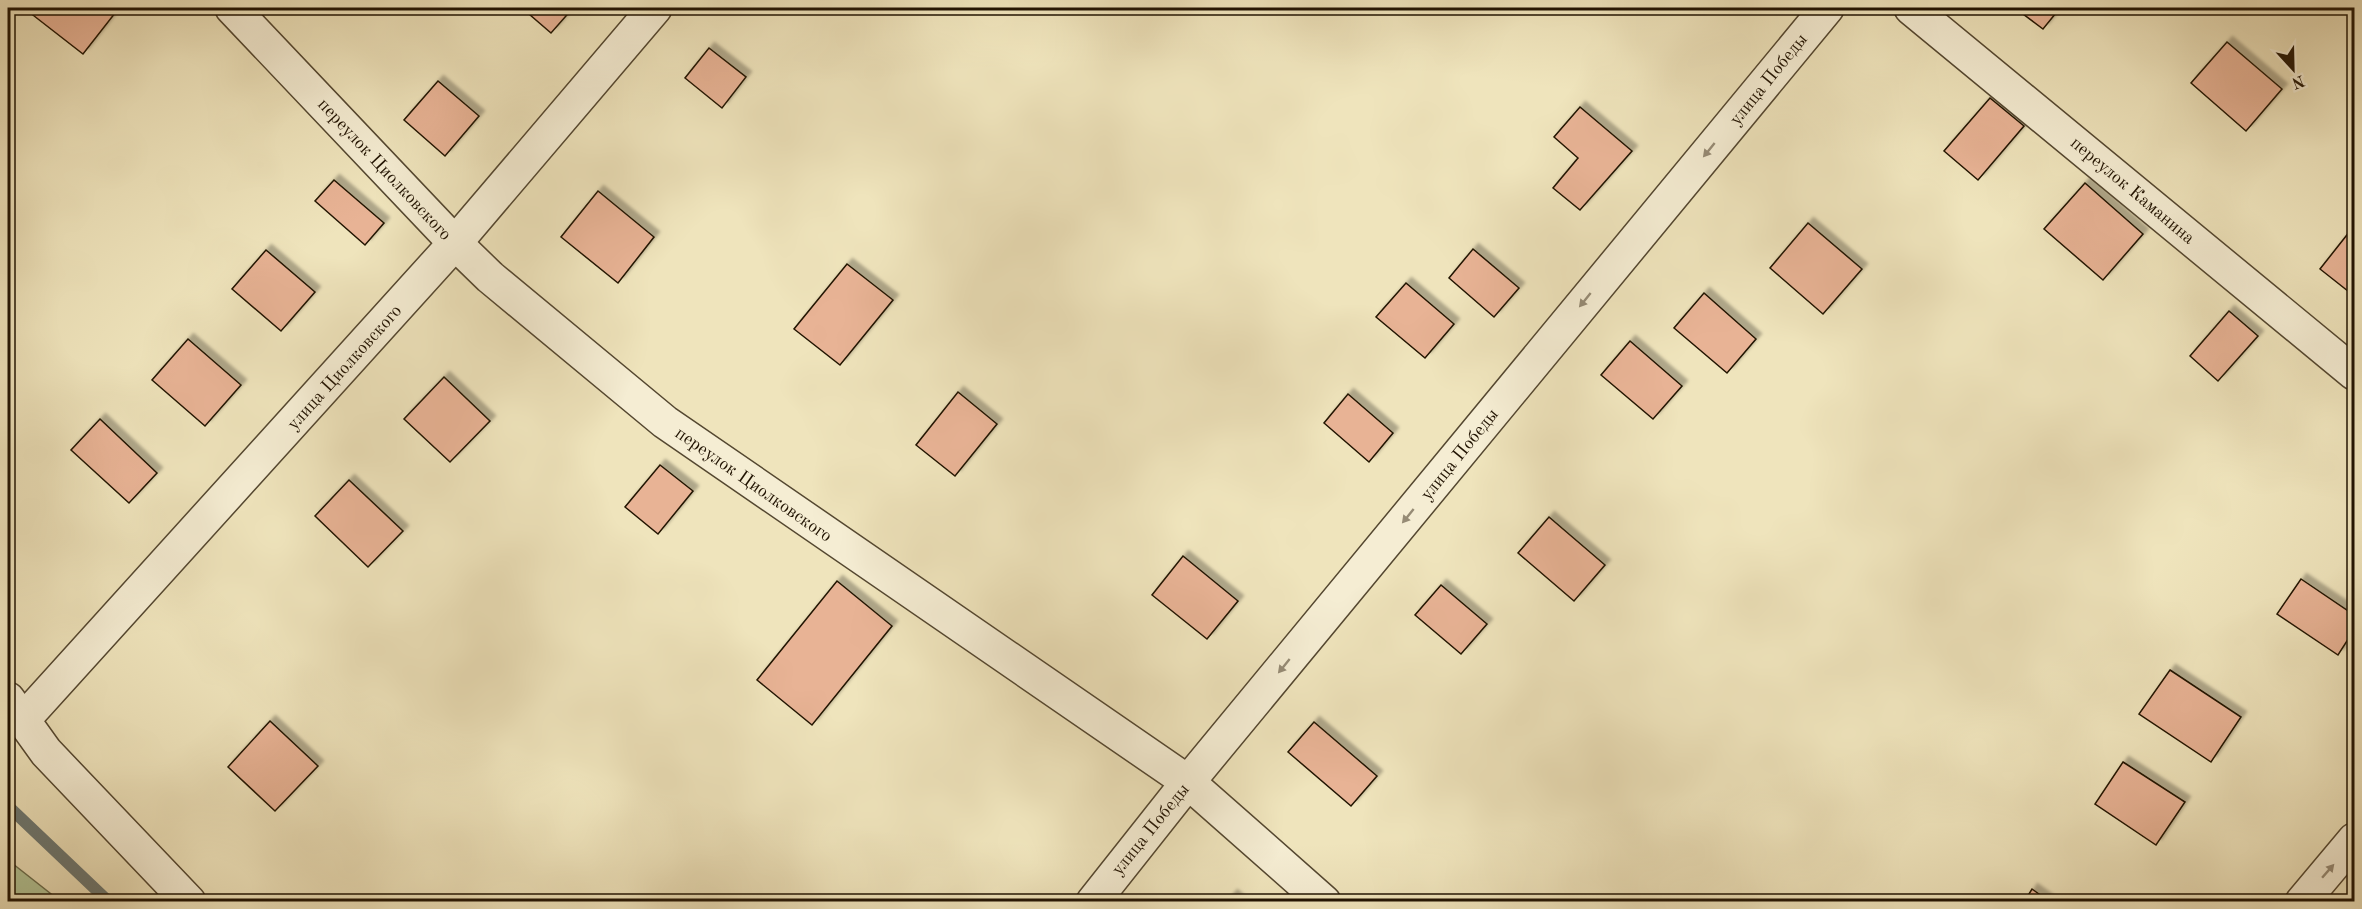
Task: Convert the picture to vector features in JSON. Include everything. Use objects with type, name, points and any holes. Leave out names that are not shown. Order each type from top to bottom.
[{"type":"street","name":"переулок Циолковского","points":[[232,8],[490,277],[665,422],[1188,782],[1324,902]]},
{"type":"street","name":"улица Циолковского","points":[[16,709],[455,243],[655,8]]},
{"type":"street","name":"улица Победы","points":[[1093,902],[1188,782],[1827,8]]},
{"type":"street","name":"переулок Каманина","points":[[1911,8],[2355,374]]},
{"type":"street","points":[[16,709],[46,752],[189,902]]},
{"type":"street","points":[[2302,902],[2355,840]]},
{"type":"green space","points":[[8,860],[60,901],[8,901]]},
{"type":"building","points":[[33,8],[119,8],[83,54],[29,12]]},
{"type":"building","points":[[522,8],[573,8],[551,33]]},
{"type":"building","points":[[2015,8],[2060,8],[2043,29]]},
{"type":"building","points":[[2227,42],[2282,89],[2246,131],[2191,83]]},
{"type":"building","points":[[709,48],[746,77],[722,108],[685,78]]},
{"type":"building","points":[[438,81],[479,116],[445,156],[404,120]]},
{"type":"building","points":[[1990,98],[2024,126],[1978,180],[1944,151]]},
{"type":"building","points":[[1580,107],[1632,151],[1580,210],[1553,188],[1578,158],[1554,137]]},
{"type":"building","points":[[334,180],[384,223],[365,245],[315,201]]},
{"type":"building","points":[[2085,183],[2143,234],[2103,280],[2044,229]]},
{"type":"building","points":[[598,191],[654,237],[618,283],[561,237]]},
{"type":"building","points":[[1808,223],[1862,269],[1823,314],[1770,268]]},
{"type":"building","points":[[2354,226],[2354,294],[2353,295],[2320,269]]},
{"type":"building","points":[[1473,249],[1519,288],[1494,317],[1449,278]]},
{"type":"building","points":[[266,250],[315,292],[281,331],[232,289]]},
{"type":"building","points":[[847,264],[893,300],[840,365],[794,329]]},
{"type":"building","points":[[1406,283],[1454,324],[1425,358],[1376,317]]},
{"type":"building","points":[[1704,293],[1756,339],[1727,373],[1674,328]]},
{"type":"building","points":[[2229,311],[2258,336],[2218,381],[2190,356]]},
{"type":"building","points":[[188,339],[241,385],[205,426],[152,380]]},
{"type":"building","points":[[1630,341],[1682,386],[1653,419],[1601,375]]},
{"type":"building","points":[[444,377],[490,421],[450,462],[404,419]]},
{"type":"building","points":[[958,392],[997,424],[955,476],[916,445]]},
{"type":"building","points":[[1348,394],[1393,433],[1369,462],[1324,423]]},
{"type":"building","points":[[100,419],[157,473],[129,503],[71,450]]},
{"type":"building","points":[[660,465],[693,491],[658,534],[625,507]]},
{"type":"building","points":[[349,480],[403,531],[368,567],[315,516]]},
{"type":"building","points":[[1549,517],[1605,565],[1574,601],[1518,553]]},
{"type":"building","points":[[1183,556],[1238,601],[1207,639],[1152,595]]},
{"type":"building","points":[[2301,579],[2354,615],[2354,630],[2338,655],[2277,614]]},
{"type":"building","points":[[837,581],[892,626],[812,725],[757,680]]},
{"type":"building","points":[[1441,585],[1487,624],[1461,654],[1415,615]]},
{"type":"building","points":[[2170,670],[2241,717],[2211,762],[2139,714]]},
{"type":"building","points":[[270,721],[318,766],[275,811],[228,767]]},
{"type":"building","points":[[1314,722],[1377,776],[1351,806],[1288,752]]},
{"type":"building","points":[[2123,762],[2185,802],[2156,845],[2095,804]]},
{"type":"building","points":[[2032,889],[2050,902],[2024,902]]},
{"type":"building","points":[[1232,895],[1240,902],[1226,902]]},
{"type":"waterway","points":[[8,806],[109,902]]}]
